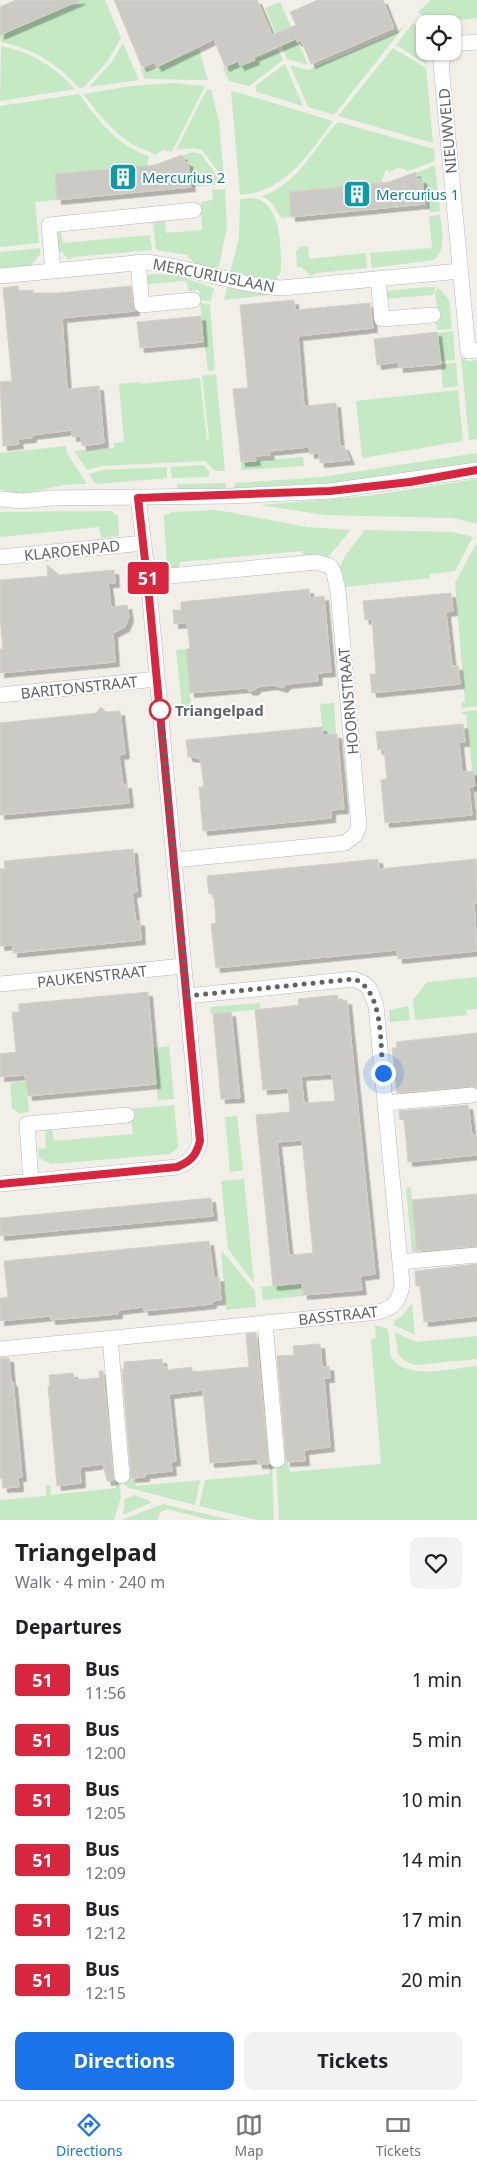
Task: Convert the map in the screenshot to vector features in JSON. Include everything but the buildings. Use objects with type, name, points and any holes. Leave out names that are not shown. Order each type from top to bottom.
[{"type":"street","points":[[461,43],[477,42]]},
{"type":"street","name":"NIEUWVELD","points":[[443,60],[441,64],[468,351],[477,350]]},
{"type":"street","points":[[53,271],[49,225],[194,210]]},
{"type":"street","name":"MERCURIUSLAAN","points":[[0,276],[138,262],[168,264],[237,281],[273,287],[460,271]]},
{"type":"street","name":"MERCURIUSLAAN","points":[[138,262],[142,305],[193,300]]},
{"type":"street","points":[[378,279],[382,319],[433,315]]},
{"type":"street","points":[[0,499],[138,498],[330,491],[410,482],[477,470]]},
{"type":"street","points":[[0,1184],[177,1167],[188,1163],[196,1155],[200,1141],[148,578],[138,498]]},
{"type":"street","name":"KLAROENPAD","points":[[0,557],[144,543]]},
{"type":"street","name":"HOORNSTRAAT","points":[[148,578],[316,562],[330,566],[334,573],[338,591],[359,826],[355,835],[345,843],[174,860]]},
{"type":"street","name":"BARITONSTRAAT","points":[[0,695],[157,680]]},
{"type":"street","name":"PAUKENSTRAAT","points":[[0,984],[184,966]]},
{"type":"street","name":"BASSTRAAT","points":[[0,1349],[378,1312],[389,1309],[394,1305],[401,1292],[400,1262],[376,1006],[369,988],[363,982],[354,979],[187,996]]},
{"type":"street","points":[[386,1103],[472,1095]]},
{"type":"street","points":[[31,1181],[28,1124],[127,1115]]},
{"type":"street","points":[[400,1262],[477,1255]]},
{"type":"street","points":[[265,1323],[277,1460]]},
{"type":"street","points":[[110,1338],[122,1476]]},
{"type":"green space","points":[[81,0],[105,0],[121,38],[107,62],[83,88],[79,88],[62,71],[44,58],[1,42],[0,34]]},
{"type":"green space","points":[[431,0],[477,0],[477,18],[461,20],[461,15],[422,15],[418,12]]},
{"type":"green space","points":[[280,2],[308,65],[287,59],[265,8]]},
{"type":"green space","points":[[413,23],[416,26],[416,58],[396,45]]},
{"type":"green space","points":[[406,24],[334,115],[308,107],[290,65],[308,70],[397,32]]},
{"type":"green space","points":[[123,43],[139,80],[89,87],[111,63]]},
{"type":"green space","points":[[1,46],[22,52],[41,61],[59,73],[75,89],[0,101]]},
{"type":"green space","points":[[393,48],[426,68],[433,143],[338,116]]},
{"type":"green space","points":[[199,49],[208,80],[145,79],[140,68],[158,69],[157,67]]},
{"type":"green space","points":[[278,49],[283,60],[249,86],[229,81],[223,68],[238,61],[241,65]]},
{"type":"green space","points":[[285,64],[303,106],[257,92],[255,86]]},
{"type":"green space","points":[[173,83],[205,86],[172,152],[163,150],[155,155],[123,138],[83,94],[131,86]]},
{"type":"green space","points":[[207,89],[211,90],[219,121],[224,179],[202,150],[193,148],[176,150]]},
{"type":"green space","points":[[231,91],[333,121],[304,159],[283,179],[270,187],[240,195]]},
{"type":"green space","points":[[79,94],[93,113],[118,139],[127,146],[149,156],[147,166],[56,174],[57,200],[35,202],[39,243],[0,247],[0,106]]},
{"type":"green space","points":[[338,122],[434,149],[435,161],[408,171],[400,167],[389,172],[386,169],[381,183],[289,192],[291,217],[281,218],[272,203],[262,196],[286,183],[296,174]]},
{"type":"green space","points":[[192,152],[201,154],[223,184],[191,187],[188,162],[183,163],[182,156]]},
{"type":"green space","points":[[435,165],[440,211],[429,212],[428,204],[425,204],[422,179],[416,179],[416,173]]},
{"type":"green space","points":[[225,189],[227,227],[219,266],[210,268],[201,266],[187,255],[156,250],[153,222],[165,221],[166,233],[202,230],[201,202],[213,200],[212,190]]},
{"type":"green space","points":[[254,198],[270,208],[278,227],[281,268],[276,282],[230,273],[239,238],[240,199]]},
{"type":"green space","points":[[440,215],[442,245],[434,260],[372,268],[370,253],[432,248],[429,216]]},
{"type":"green space","points":[[61,231],[63,243],[150,235],[152,250],[73,257],[69,260],[62,252],[56,252],[56,233]]},
{"type":"green space","points":[[308,246],[309,259],[366,253],[367,268],[317,273],[311,276],[301,267],[297,267],[296,251],[300,247]]},
{"type":"green space","points":[[40,248],[40,255],[32,264],[33,267],[0,270],[0,252]]},
{"type":"green space","points":[[147,275],[176,275],[214,288],[211,301],[200,300],[199,290],[189,291],[186,281],[148,284]]},
{"type":"green space","points":[[228,285],[270,293],[270,295],[224,300]]},
{"type":"green space","points":[[436,287],[433,295],[385,299],[384,291]]},
{"type":"green space","points":[[438,288],[449,299],[452,329],[437,330],[436,323],[439,322],[435,293]]},
{"type":"green space","points":[[200,303],[210,304],[215,370],[208,371]]},
{"type":"green space","points":[[453,331],[455,360],[440,361],[437,333]]},
{"type":"green space","points":[[461,357],[468,361],[477,360],[477,439],[469,440]]},
{"type":"green space","points":[[456,363],[458,386],[443,388],[441,364]]},
{"type":"green space","points":[[216,374],[225,471],[215,471],[205,461],[101,466],[87,470],[74,451],[114,448],[114,443],[124,442],[119,384],[139,382],[140,384],[200,378],[207,440],[209,440],[202,376]]},
{"type":"green space","points":[[458,390],[463,441],[362,458],[356,401]]},
{"type":"green space","points":[[66,446],[67,453],[87,484],[63,485],[24,493],[8,492],[0,489],[0,453]]},
{"type":"green space","points":[[477,453],[477,463],[349,482],[234,488],[235,483],[322,477]]},
{"type":"green space","points":[[303,457],[304,466],[241,470],[241,462]]},
{"type":"green space","points":[[203,465],[209,471],[209,477],[172,478],[171,467]]},
{"type":"green space","points":[[167,467],[167,478],[96,484],[89,474],[102,470]]},
{"type":"green space","points":[[477,479],[477,524],[453,518],[325,515],[260,505],[367,496]]},
{"type":"green space","points":[[226,483],[226,489],[177,490],[177,484]]},
{"type":"green space","points":[[217,510],[307,527],[351,530],[327,558],[315,555],[304,556],[301,551],[180,562],[179,567],[167,568],[164,516],[172,512]]},
{"type":"green space","points":[[111,511],[118,516],[119,536],[101,538],[99,527],[0,537],[0,512]]},
{"type":"green space","points":[[365,530],[453,532],[473,537],[455,571],[430,574],[430,578],[345,587],[339,569],[345,556]]},
{"type":"green space","points":[[477,542],[477,706],[462,708],[462,702],[465,702],[455,583]]},
{"type":"green space","points":[[186,649],[192,716],[183,717],[176,650]]},
{"type":"green space","points":[[334,703],[336,734],[323,735],[320,704]]},
{"type":"green space","points":[[477,710],[477,814],[466,714],[462,712]]},
{"type":"green space","points":[[477,977],[477,1009],[467,1010],[467,1015],[415,1020],[413,1000],[427,982]]},
{"type":"green space","points":[[260,1003],[260,1009],[211,1014],[210,1007]]},
{"type":"green space","points":[[408,1006],[410,1020],[390,1022],[389,1010]]},
{"type":"green space","points":[[169,1046],[174,1099],[158,1100],[153,1048]]},
{"type":"green space","points":[[26,1081],[29,1112],[19,1113],[12,1108],[10,1083]]},
{"type":"green space","points":[[174,1105],[178,1146],[176,1150],[169,1154],[51,1164],[39,1158],[38,1149],[46,1148],[45,1130],[52,1129],[54,1141],[133,1134],[130,1109]]},
{"type":"green space","points":[[237,1116],[243,1170],[230,1172],[225,1117]]},
{"type":"green space","points":[[244,1179],[254,1283],[228,1249],[221,1181]]},
{"type":"green space","points":[[411,1187],[417,1252],[412,1252],[406,1188]]},
{"type":"green space","points":[[221,1250],[255,1291],[256,1307],[226,1310]]},
{"type":"green space","points":[[321,1281],[322,1294],[311,1295],[311,1290],[303,1291],[303,1296],[263,1300],[261,1287]]},
{"type":"green space","points":[[412,1303],[415,1335],[394,1325],[394,1321],[403,1315]]},
{"type":"green space","points":[[375,1325],[388,1329],[391,1358],[399,1365],[420,1371],[477,1366],[477,1520],[279,1520],[276,1463],[288,1462],[290,1472],[381,1464],[371,1339],[376,1338]]},
{"type":"green space","points":[[395,1332],[416,1342],[477,1336],[477,1359],[416,1365],[406,1362],[398,1354]]},
{"type":"green space","points":[[269,1464],[272,1464],[274,1520],[257,1520],[199,1506],[205,1480],[270,1474]]},
{"type":"green space","points":[[134,1476],[136,1486],[200,1480],[195,1505],[129,1488],[125,1485],[124,1477]]},
{"type":"green space","points":[[116,1478],[119,1478],[121,1497],[114,1520],[0,1520],[0,1500],[46,1496],[46,1485],[50,1485],[51,1495],[116,1488]]},
{"type":"green space","points":[[134,1495],[152,1502],[123,1515],[125,1499]]},
{"type":"green space","points":[[163,1504],[232,1520],[211,1520],[167,1509],[160,1512],[158,1520],[121,1520]]},
{"type":"bus line","name":"51","points":[[0,1184],[177,1167],[188,1163],[196,1155],[200,1141],[144,543],[138,498],[330,491],[410,482],[477,470]]},
{"type":"place","name":"Mercurius 2","points":[[123,177]]},
{"type":"place","name":"Mercurius 1","points":[[357,194]]},
{"type":"place","name":"Triangelpad","points":[[160,710]]},
{"type":"route","points":[[160,710],[187,996],[354,979],[363,982],[369,988],[376,1006],[383,1073]]}]
